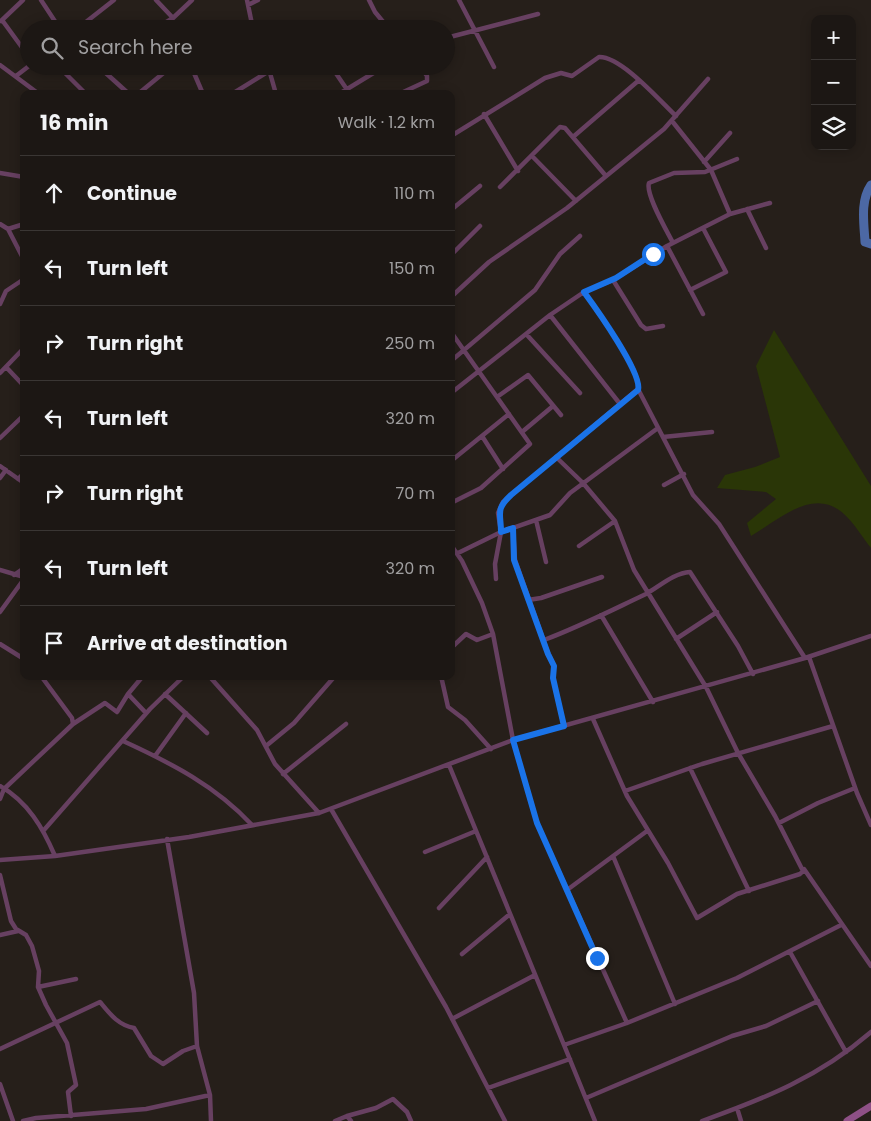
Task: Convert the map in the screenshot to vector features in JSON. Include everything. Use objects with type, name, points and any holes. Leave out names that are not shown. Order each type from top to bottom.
[{"type":"main road","points":[[847,1121],[871,1106]]},
{"type":"main road","points":[[855,1121],[871,1110]]},
{"type":"street","points":[[20,45],[1,21],[23,0]]},
{"type":"street","points":[[41,0],[54,20]]},
{"type":"street","points":[[89,20],[114,0]]},
{"type":"street","points":[[156,0],[174,18]]},
{"type":"street","points":[[171,20],[192,0]]},
{"type":"street","points":[[252,20],[248,3],[258,0]]},
{"type":"street","points":[[369,0],[382,20]]},
{"type":"street","points":[[460,0],[494,67]]},
{"type":"street","points":[[455,35],[538,14]]},
{"type":"street","points":[[455,133],[545,78],[560,73],[569,76],[575,75],[599,56],[610,58],[676,116]]},
{"type":"street","points":[[0,65],[34,90]]},
{"type":"street","points":[[16,76],[20,73]]},
{"type":"street","points":[[67,75],[82,90]]},
{"type":"street","points":[[108,75],[125,90]]},
{"type":"street","points":[[143,90],[161,75]]},
{"type":"street","points":[[195,75],[201,90]]},
{"type":"street","points":[[238,90],[259,75]]},
{"type":"street","points":[[271,75],[275,90]]},
{"type":"street","points":[[338,75],[347,88]]},
{"type":"street","points":[[344,90],[369,75]]},
{"type":"street","points":[[410,90],[427,81],[427,75]]},
{"type":"street","points":[[455,293],[489,262],[576,201],[672,121],[708,80]]},
{"type":"street","points":[[573,137],[638,81]]},
{"type":"street","points":[[484,114],[518,171]]},
{"type":"street","points":[[672,121],[711,170],[730,214]]},
{"type":"street","points":[[500,186],[518,171],[560,126],[565,128],[606,176]]},
{"type":"street","points":[[704,162],[730,134]]},
{"type":"street","points":[[532,156],[576,201]]},
{"type":"street","points":[[673,243],[651,198],[648,187],[649,183],[674,173],[711,170],[737,159]]},
{"type":"street","points":[[0,173],[20,176]]},
{"type":"street","points":[[455,206],[480,186]]},
{"type":"street","points":[[455,390],[550,315],[584,292],[613,280],[667,246],[730,214],[770,202]]},
{"type":"street","points":[[747,210],[766,248]]},
{"type":"street","points":[[0,224],[8,229],[20,252]]},
{"type":"street","points":[[8,229],[20,225]]},
{"type":"street","points":[[455,251],[480,226]]},
{"type":"street","points":[[690,290],[726,272],[703,228]]},
{"type":"street","points":[[455,358],[535,290],[560,254],[580,236]]},
{"type":"street","points":[[667,246],[703,314]]},
{"type":"street","points":[[613,280],[642,326],[646,329],[663,326]]},
{"type":"street","points":[[0,304],[6,291],[20,282]]},
{"type":"street","points":[[584,292],[620,344],[638,381],[638,390],[684,474],[693,496],[719,524],[807,658],[855,788],[871,825]]},
{"type":"street","points":[[550,315],[620,404]]},
{"type":"street","points":[[527,335],[580,393]]},
{"type":"street","points":[[455,337],[530,444],[481,488],[455,501]]},
{"type":"street","points":[[0,373],[20,352]]},
{"type":"street","points":[[6,367],[20,382]]},
{"type":"street","points":[[497,397],[528,375],[561,415]]},
{"type":"street","points":[[496,579],[495,564],[501,532],[498,513],[503,502],[638,390]]},
{"type":"street","points":[[522,432],[553,406]]},
{"type":"street","points":[[455,458],[509,414]]},
{"type":"street","points":[[0,438],[20,419]]},
{"type":"street","points":[[458,553],[501,532],[554,513],[563,499],[658,428]]},
{"type":"street","points":[[663,437],[712,432]]},
{"type":"street","points":[[482,436],[503,469]]},
{"type":"street","points":[[556,458],[584,483],[615,521],[634,570],[706,687],[738,753],[803,868],[871,966]]},
{"type":"street","points":[[0,466],[18,479]]},
{"type":"street","points":[[0,478],[6,470]]},
{"type":"street","points":[[664,485],[684,474]]},
{"type":"street","points":[[536,520],[546,562]]},
{"type":"street","points":[[579,546],[615,521]]},
{"type":"street","points":[[513,528],[514,560],[554,666],[553,678],[564,726]]},
{"type":"street","points":[[455,550],[482,603],[493,634],[513,740],[537,823],[627,1023]]},
{"type":"street","points":[[0,570],[20,577]]},
{"type":"street","points":[[14,575],[20,571]]},
{"type":"street","points":[[544,640],[647,593],[672,578],[690,572],[717,612],[752,674]]},
{"type":"street","points":[[528,600],[541,598],[602,577]]},
{"type":"street","points":[[0,612],[20,584]]},
{"type":"street","points":[[676,639],[717,612]]},
{"type":"street","points":[[601,615],[653,702]]},
{"type":"street","points":[[455,644],[466,634],[477,640],[493,634]]},
{"type":"street","points":[[0,860],[55,856],[252,826],[318,813],[513,740],[752,674],[871,636]]},
{"type":"street","points":[[0,644],[20,656]]},
{"type":"street","points":[[44,680],[72,718],[73,724]]},
{"type":"street","points":[[0,799],[2,788],[73,724],[105,703],[116,712],[140,680]]},
{"type":"street","points":[[44,830],[146,713],[180,680]]},
{"type":"street","points":[[213,680],[257,730],[283,774],[318,813]]},
{"type":"street","points":[[266,746],[300,717],[332,680]]},
{"type":"street","points":[[442,680],[448,707],[465,720],[491,749]]},
{"type":"street","points":[[128,694],[131,700],[146,713]]},
{"type":"street","points":[[165,694],[207,733]]},
{"type":"street","points":[[155,756],[186,713]]},
{"type":"street","points":[[593,719],[624,792],[697,918],[737,894],[800,874],[803,868]]},
{"type":"street","points":[[283,774],[346,724]]},
{"type":"street","points":[[624,792],[690,768],[833,726]]},
{"type":"street","points":[[122,741],[187,772],[221,795],[252,826]]},
{"type":"street","points":[[450,765],[595,1121]]},
{"type":"street","points":[[690,768],[749,891]]},
{"type":"street","points":[[2,788],[32,813],[44,830],[55,856]]},
{"type":"street","points":[[779,824],[818,803],[855,788]]},
{"type":"street","points":[[331,809],[377,885],[452,1019],[505,1121]]},
{"type":"street","points":[[566,890],[647,831]]},
{"type":"street","points":[[425,852],[476,832]]},
{"type":"street","points":[[167,839],[194,992],[197,1046],[210,1095],[211,1121]]},
{"type":"street","points":[[613,856],[675,1004]]},
{"type":"street","points":[[439,908],[487,857]]},
{"type":"street","points":[[0,875],[11,921],[20,932]]},
{"type":"street","points":[[462,954],[510,914]]},
{"type":"street","points":[[564,1045],[627,1023],[737,978],[841,925]]},
{"type":"street","points":[[0,935],[13,931],[20,932],[26,935],[32,946],[39,971],[38,987],[67,1043],[76,1081],[76,1085],[68,1092],[71,1116]]},
{"type":"street","points":[[790,952],[846,1052]]},
{"type":"street","points":[[452,1019],[535,975]]},
{"type":"street","points":[[38,987],[76,979]]},
{"type":"street","points":[[586,1098],[732,1036],[766,1026],[818,1001]]},
{"type":"street","points":[[0,1049],[58,1024],[100,1002],[112,1018],[125,1026],[134,1028],[151,1056],[163,1064],[197,1046]]},
{"type":"street","points":[[702,1121],[806,1078],[846,1052],[871,1032]]},
{"type":"street","points":[[488,1088],[570,1059]]},
{"type":"street","points":[[0,1084],[13,1121]]},
{"type":"street","points":[[23,1121],[36,1118],[146,1109],[210,1095]]},
{"type":"street","points":[[335,1121],[376,1108],[393,1099],[407,1112],[411,1121]]},
{"type":"street","points":[[737,1108],[741,1121]]},
{"type":"street","points":[[83,1114],[84,1120]]},
{"type":"street","points":[[347,1116],[351,1121]]},
{"type":"green space","points":[[774,330],[871,486],[871,548],[847,517],[835,508],[823,504],[811,504],[798,508],[751,536],[747,523],[776,499],[766,492],[717,488],[725,475],[755,467],[780,457],[756,366]]},
{"type":"waterway","points":[[871,185],[864,205],[865,242],[871,244]]},
{"type":"route","points":[[597,958],[537,823],[513,740],[564,726],[553,678],[554,666],[524,591],[514,560],[513,528],[501,532],[498,513],[503,502],[638,390],[640,386],[620,344],[584,292],[616,278],[653,254]]}]
